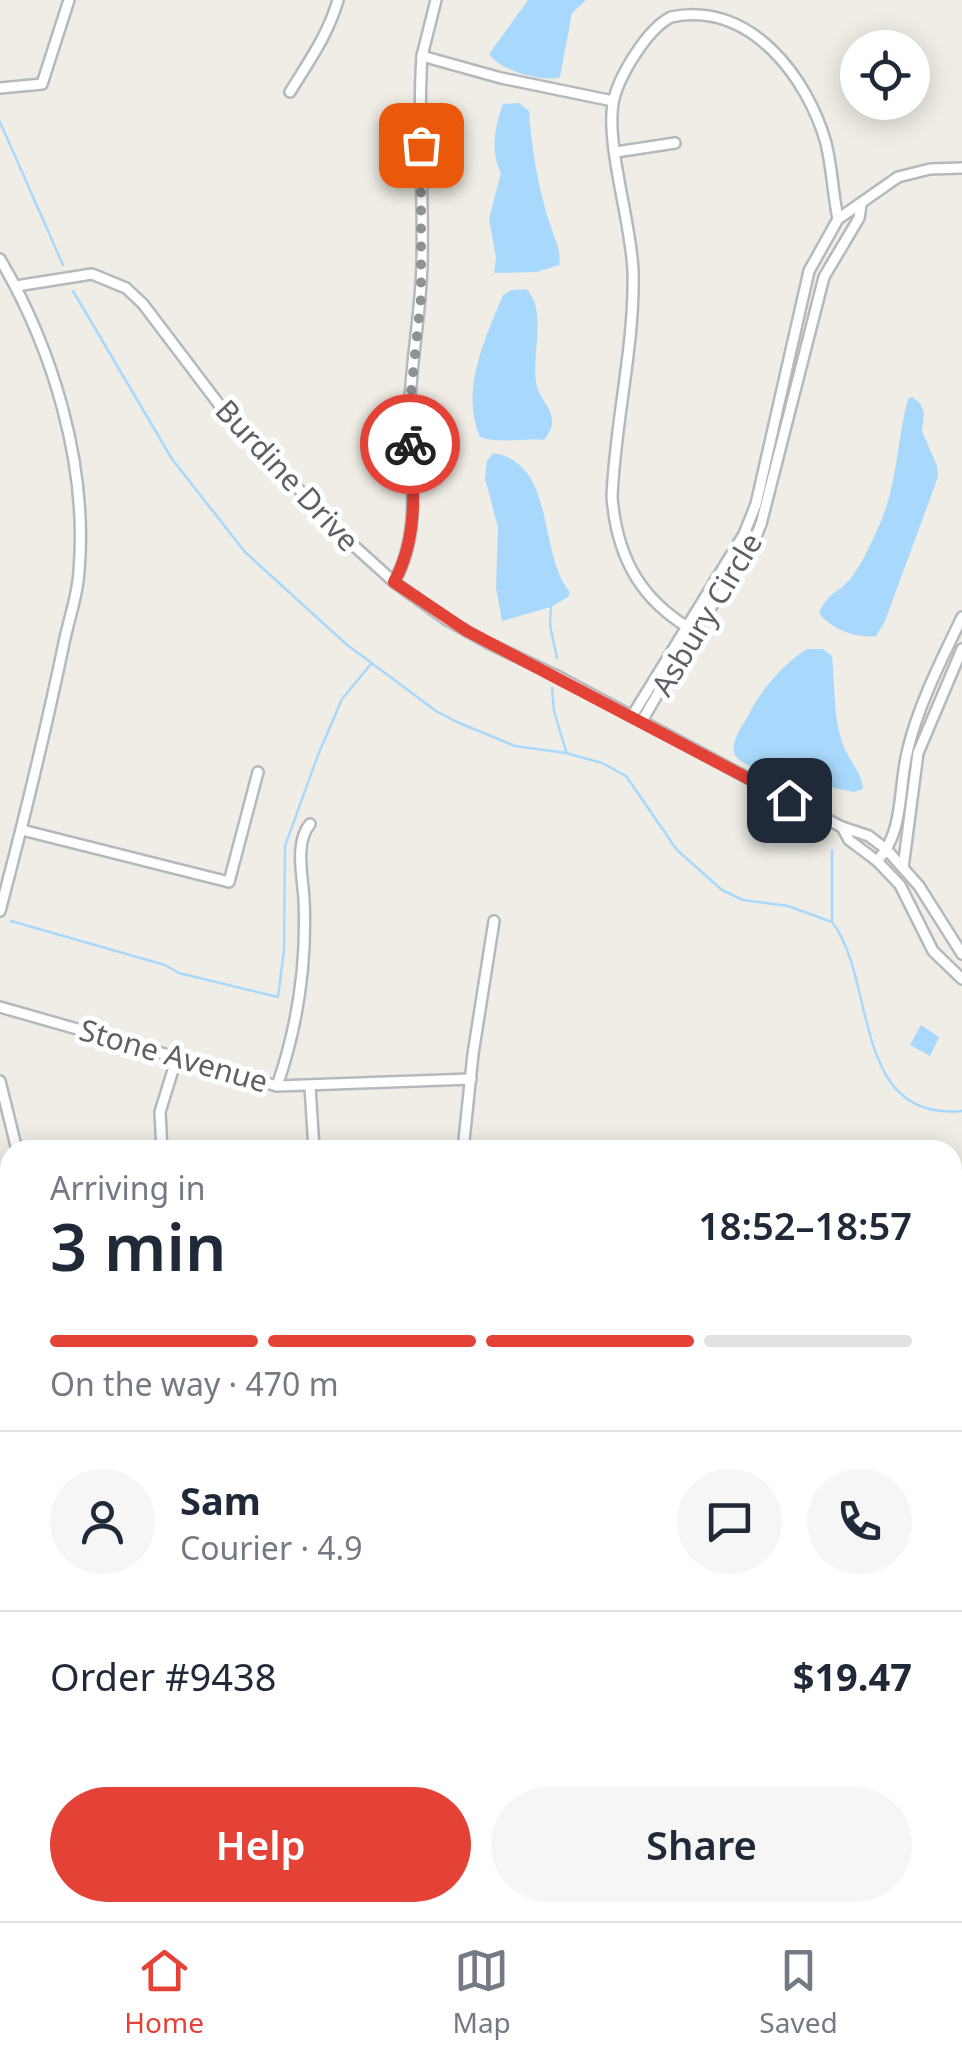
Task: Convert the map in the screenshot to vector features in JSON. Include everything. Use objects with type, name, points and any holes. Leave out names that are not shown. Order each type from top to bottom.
[{"type":"street","points":[[0,88],[42,84],[69,0]]},
{"type":"street","points":[[290,92],[314,57],[338,0]]},
{"type":"street","points":[[394,582],[410,542],[413,512],[410,402],[421,298],[423,196],[419,100],[422,56],[436,0]]},
{"type":"street","points":[[691,629],[667,615],[646,595],[626,555],[614,516],[612,482],[628,360],[633,272],[613,101],[638,49],[664,20],[684,10],[705,7],[741,16],[775,46],[808,96],[826,142],[838,219]]},
{"type":"street","points":[[422,56],[501,78],[613,101]]},
{"type":"street","points":[[616,152],[675,143]]},
{"type":"street","name":"Asbury Circle","points":[[637,718],[761,505],[809,272],[838,219],[898,177],[930,168],[962,168]]},
{"type":"street","name":"Asbury Circle","points":[[772,456],[824,276],[860,218],[862,205]]},
{"type":"street","points":[[0,258],[16,286],[54,382],[74,473],[80,572],[54,698],[0,911]]},
{"type":"street","name":"Burdine Drive","points":[[16,286],[92,274],[126,288],[143,304],[221,407],[342,535],[394,582],[446,620],[842,827],[856,829],[888,850],[919,886],[962,954]]},
{"type":"street","points":[[798,321],[810,324]]},
{"type":"street","points":[[877,861],[893,839],[923,702],[962,617]]},
{"type":"street","points":[[903,868],[917,777],[913,752],[962,649]]},
{"type":"street","points":[[923,702],[935,709]]},
{"type":"street","points":[[22,830],[229,882],[258,772]]},
{"type":"street","points":[[276,1086],[290,1048],[305,962],[301,842],[310,824]]},
{"type":"street","name":"Burdine Drive","points":[[842,827],[849,840],[900,885],[933,951],[962,979]]},
{"type":"street","points":[[464,1140],[494,921]]},
{"type":"street","name":"Stone Avenue","points":[[0,1007],[276,1086],[471,1079]]},
{"type":"street","points":[[161,1140],[160,1112],[177,1057]]},
{"type":"street","points":[[0,1081],[15,1140]]},
{"type":"street","points":[[310,1086],[313,1140]]},
{"type":"water","points":[[528,0],[586,0],[572,13],[560,77],[522,74],[489,54]]},
{"type":"water","points":[[519,103],[529,111],[536,170],[559,251],[559,265],[537,272],[494,273],[496,257],[489,219],[501,173],[496,156],[496,130],[503,104]]},
{"type":"water","points":[[526,289],[536,307],[536,382],[551,416],[550,431],[544,440],[487,439],[480,437],[475,419],[477,365],[503,295]]},
{"type":"water","points":[[912,397],[924,413],[922,431],[938,477],[885,621],[876,636],[853,634],[830,624],[819,613],[854,574],[884,514],[904,415]]},
{"type":"water","points":[[493,453],[513,460],[527,473],[537,491],[553,555],[570,592],[551,607],[502,621],[496,588],[498,528],[485,478],[487,461]]},
{"type":"water","points":[[807,649],[823,649],[832,656],[840,734],[863,789],[854,792],[790,779],[754,768],[735,755],[741,727],[761,694],[782,669]]},
{"type":"water","points":[[921,1025],[939,1037],[930,1056],[910,1045]]},
{"type":"waterway","points":[[0,122],[63,265]]},
{"type":"waterway","points":[[73,291],[172,459],[245,552],[346,644],[436,711],[515,746],[602,763],[626,776],[677,850],[722,890],[743,900],[788,906],[832,922],[846,947],[884,1071],[901,1094],[926,1108],[962,1111]]},
{"type":"waterway","points":[[551,607],[550,625],[557,658]]},
{"type":"waterway","points":[[11,921],[165,965],[179,973],[278,997],[284,950],[285,846],[342,699],[371,664]]},
{"type":"waterway","points":[[552,688],[554,711],[566,751]]},
{"type":"waterway","points":[[832,851],[832,920]]},
{"type":"way so far","points":[[410,444],[410,402],[421,298],[421,145]]},
{"type":"route","points":[[410,444],[414,492],[410,542],[394,582],[446,620],[789,800]]}]
